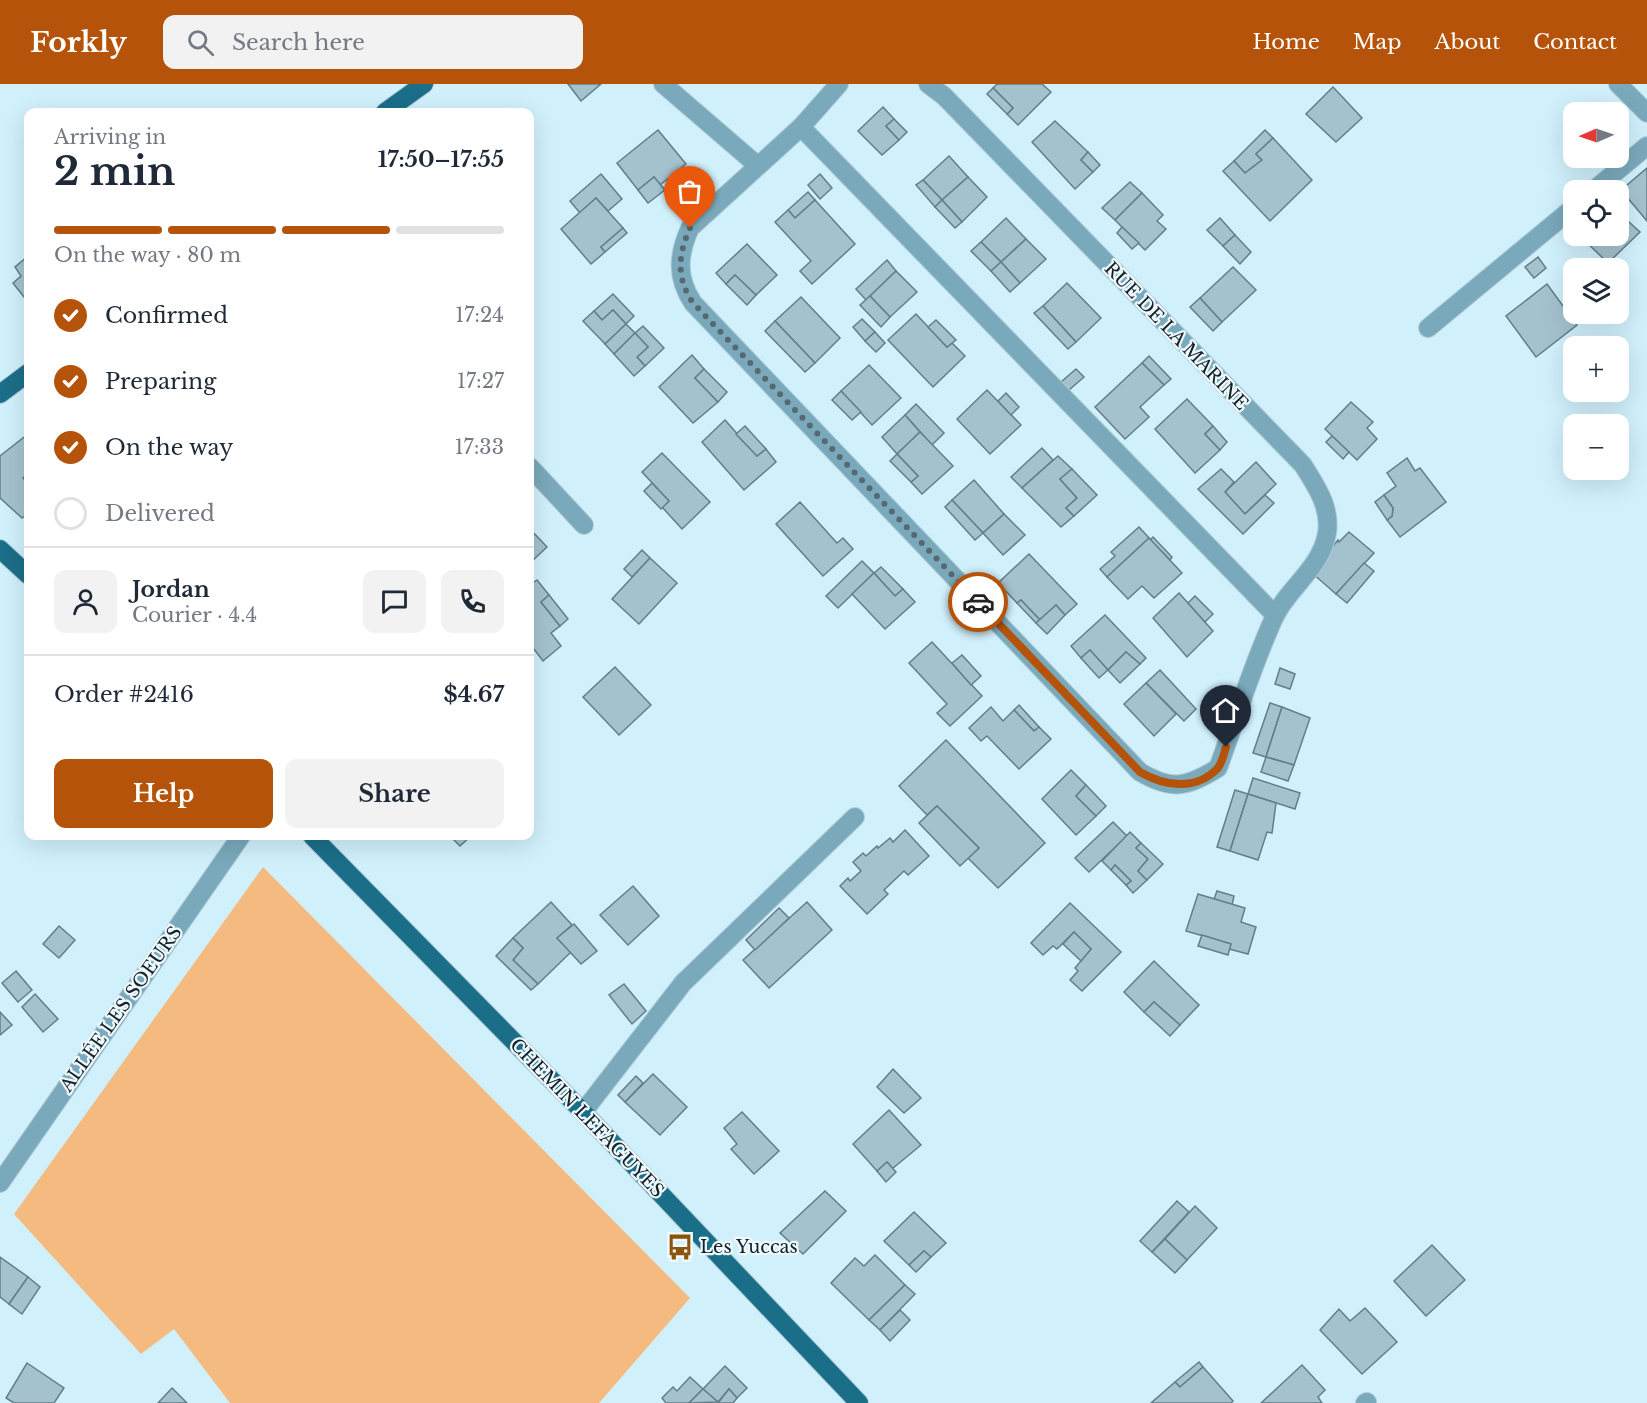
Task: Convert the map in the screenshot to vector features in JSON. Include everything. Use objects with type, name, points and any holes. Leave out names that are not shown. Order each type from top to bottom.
[{"type":"main road","points":[[391,108],[424,84]]},
{"type":"main road","points":[[0,394],[24,376]]},
{"type":"main road","points":[[0,549],[24,571]]},
{"type":"main road","name":"CHEMIN LEFAGUYES","points":[[316,840],[583,1112],[859,1403]]},
{"type":"street","points":[[663,84],[757,165]]},
{"type":"street","name":"RUE DE LA MARINE","points":[[839,84],[801,127],[690,228],[681,249],[682,288],[693,303],[1140,772],[1158,783],[1176,785],[1196,781],[1218,768],[1275,615],[1314,566],[1327,533],[1327,515],[1322,497],[1303,465],[944,96],[928,84]]},
{"type":"street","points":[[1618,84],[1647,113]]},
{"type":"street","points":[[801,127],[1275,615]]},
{"type":"street","points":[[1606,180],[1647,146]]},
{"type":"street","points":[[1428,328],[1563,216]]},
{"type":"street","points":[[534,471],[584,525]]},
{"type":"street","points":[[583,1112],[683,983],[855,817]]},
{"type":"street","name":"ALLÉE LES SOEURS","points":[[0,1183],[238,840]]},
{"type":"shaded area","points":[[263,867],[690,1298],[599,1403],[230,1403],[174,1329],[141,1354],[14,1214]]},
{"type":"building","points":[[568,84],[601,84],[581,101]]},
{"type":"building","points":[[997,84],[1042,84],[1051,92],[1018,125],[1007,114],[1013,108],[993,88]]},
{"type":"building","points":[[1333,87],[1362,118],[1336,142],[1306,114]]},
{"type":"building","points":[[993,88],[1013,108],[1007,114],[987,94]]},
{"type":"building","points":[[883,107],[894,119],[886,126],[899,140],[882,155],[858,131]]},
{"type":"building","points":[[894,119],[907,132],[899,140],[886,126]]},
{"type":"building","points":[[1055,121],[1088,152],[1081,160],[1093,172],[1075,189],[1032,142]]},
{"type":"building","points":[[658,130],[686,164],[660,185],[654,177],[638,190],[617,163]]},
{"type":"building","points":[[1265,130],[1273,138],[1256,154],[1262,160],[1245,173],[1234,161]]},
{"type":"building","points":[[1273,138],[1312,180],[1270,221],[1223,171],[1234,161],[1245,173],[1262,160],[1256,154]]},
{"type":"building","points":[[1088,152],[1100,165],[1093,172],[1081,160]]},
{"type":"building","points":[[949,156],[968,177],[942,200],[923,180]]},
{"type":"building","points":[[1647,168],[1647,221],[1629,200],[1629,183]]},
{"type":"building","points":[[601,174],[622,199],[608,211],[596,198],[580,213],[570,201]]},
{"type":"building","points":[[820,174],[832,188],[820,199],[808,185]]},
{"type":"building","points":[[654,177],[665,190],[648,203],[638,190]]},
{"type":"building","points":[[968,177],[987,197],[962,222],[942,200]]},
{"type":"building","points":[[923,180],[942,200],[935,207],[916,185]]},
{"type":"building","points":[[1130,182],[1142,193],[1115,220],[1102,208]]},
{"type":"building","points":[[808,192],[815,200],[795,218],[788,210]]},
{"type":"building","points":[[1142,193],[1163,215],[1157,221],[1166,229],[1145,250],[1115,220]]},
{"type":"building","points":[[596,198],[623,228],[601,247],[605,252],[591,264],[561,229]]},
{"type":"building","points":[[815,200],[855,244],[812,284],[800,271],[811,261],[775,222],[788,210],[795,218]]},
{"type":"building","points":[[942,200],[962,222],[955,228],[935,207]]},
{"type":"building","points":[[1006,218],[1026,239],[1001,262],[981,242]]},
{"type":"building","points":[[1220,218],[1235,235],[1223,246],[1207,230]]},
{"type":"building","points":[[1629,222],[1640,232],[1629,243]]},
{"type":"building","points":[[1122,227],[1139,243],[1132,249],[1117,233]]},
{"type":"building","points":[[623,228],[627,233],[605,252],[601,247]]},
{"type":"building","points":[[1235,235],[1251,252],[1240,264],[1223,246]]},
{"type":"building","points":[[1026,239],[1046,259],[1020,283],[1001,262]]},
{"type":"building","points":[[981,242],[1001,262],[991,271],[971,251]]},
{"type":"building","points":[[747,244],[777,275],[756,295],[735,275],[726,284],[716,273]]},
{"type":"building","points":[[1590,246],[1626,246],[1613,258],[1603,258]]},
{"type":"building","points":[[1538,257],[1546,268],[1534,278],[1525,267]]},
{"type":"building","points":[[24,259],[24,297],[13,283],[21,276],[15,267]]},
{"type":"building","points":[[887,260],[896,271],[866,300],[856,289]]},
{"type":"building","points":[[1001,262],[1020,283],[1010,292],[991,271]]},
{"type":"building","points":[[1233,267],[1256,290],[1222,322],[1200,298]]},
{"type":"building","points":[[896,271],[917,292],[890,317],[870,296]]},
{"type":"building","points":[[735,275],[756,295],[747,305],[726,284]]},
{"type":"building","points":[[1067,283],[1101,318],[1076,342],[1043,306]]},
{"type":"building","points":[[1547,284],[1563,306],[1563,324],[1577,325],[1536,357],[1506,316]]},
{"type":"building","points":[[613,294],[634,316],[626,324],[613,310],[602,320],[594,311]]},
{"type":"building","points":[[870,296],[890,317],[881,327],[860,305]]},
{"type":"building","points":[[801,297],[840,338],[815,363],[775,321]]},
{"type":"building","points":[[1200,298],[1222,322],[1213,331],[1190,307]]},
{"type":"building","points":[[1043,306],[1076,342],[1068,349],[1034,313]]},
{"type":"building","points":[[613,310],[626,324],[605,344],[583,321],[594,311],[602,320]]},
{"type":"building","points":[[916,314],[947,347],[952,343],[965,356],[933,387],[888,340]]},
{"type":"building","points":[[862,319],[875,332],[865,341],[853,327]]},
{"type":"building","points":[[936,320],[956,340],[947,347],[928,327]]},
{"type":"building","points":[[775,321],[815,363],[805,372],[765,331]]},
{"type":"building","points":[[626,324],[635,333],[614,354],[605,344]]},
{"type":"building","points":[[643,326],[664,348],[645,366],[637,357],[648,347],[635,333]]},
{"type":"building","points":[[875,332],[885,343],[876,352],[865,341]]},
{"type":"building","points":[[635,333],[648,347],[637,357],[645,366],[634,376],[614,354]]},
{"type":"building","points":[[692,355],[704,369],[695,378],[718,402],[693,423],[659,387]]},
{"type":"building","points":[[1149,356],[1171,379],[1164,385],[1142,363]]},
{"type":"building","points":[[1142,363],[1164,385],[1140,407],[1149,417],[1125,439],[1095,407]]},
{"type":"building","points":[[869,365],[901,398],[872,425],[841,391]]},
{"type":"building","points":[[704,369],[727,392],[718,402],[695,378]]},
{"type":"building","points":[[1076,369],[1084,377],[1069,390],[1061,382]]},
{"type":"building","points":[[987,390],[1021,425],[990,454],[957,419]]},
{"type":"building","points":[[841,391],[861,412],[852,420],[832,400]]},
{"type":"building","points":[[1006,393],[1019,407],[1011,415],[998,401]]},
{"type":"building","points":[[1187,399],[1213,426],[1205,434],[1220,450],[1195,473],[1155,429]]},
{"type":"building","points":[[1351,402],[1373,422],[1367,428],[1377,439],[1357,460],[1325,429]]},
{"type":"building","points":[[916,404],[944,433],[932,445],[905,415]]},
{"type":"building","points":[[905,415],[920,432],[897,454],[882,437]]},
{"type":"building","points":[[725,420],[757,456],[766,449],[776,462],[744,490],[702,442]]},
{"type":"building","points":[[745,426],[766,449],[757,456],[736,434]]},
{"type":"building","points":[[1213,426],[1227,442],[1220,450],[1205,434]]},
{"type":"building","points":[[920,432],[953,466],[922,494],[911,482],[918,476],[897,454]]},
{"type":"building","points":[[1332,436],[1349,452],[1343,459],[1326,442]]},
{"type":"building","points":[[24,437],[24,516],[22,518],[0,498],[0,456]]},
{"type":"building","points":[[1042,448],[1053,460],[1022,488],[1011,477]]},
{"type":"building","points":[[662,453],[710,502],[682,529],[662,507],[669,501],[642,472]]},
{"type":"building","points":[[897,454],[918,476],[911,482],[890,461]]},
{"type":"building","points":[[1058,456],[1072,469],[1060,479],[1077,498],[1066,508],[1074,516],[1061,527],[1022,488]]},
{"type":"building","points":[[1407,458],[1415,471],[1420,468],[1446,502],[1400,537],[1387,520],[1392,516],[1393,508],[1384,495],[1396,486],[1387,473]]},
{"type":"building","points":[[1256,462],[1276,484],[1245,514],[1225,492]]},
{"type":"building","points":[[1072,469],[1097,495],[1074,516],[1066,508],[1077,498],[1060,479]]},
{"type":"building","points":[[1221,469],[1234,482],[1225,492],[1245,514],[1265,495],[1274,503],[1243,534],[1198,489]]},
{"type":"building","points":[[974,480],[1004,514],[983,533],[952,500]]},
{"type":"building","points":[[652,483],[669,501],[661,509],[644,491]]},
{"type":"building","points":[[1384,495],[1393,508],[1392,516],[1387,520],[1375,502]]},
{"type":"building","points":[[952,500],[983,533],[975,540],[945,507]]},
{"type":"building","points":[[800,502],[837,543],[843,538],[853,549],[823,576],[776,524]]},
{"type":"building","points":[[1004,514],[1025,535],[1003,555],[983,533]]},
{"type":"building","points":[[1139,527],[1149,538],[1107,577],[1100,569],[1115,556],[1111,552]]},
{"type":"building","points":[[1349,532],[1374,553],[1336,594],[1312,573],[1338,540],[1339,542]]},
{"type":"building","points":[[534,533],[547,547],[534,559]]},
{"type":"building","points":[[1153,537],[1172,557],[1170,560],[1150,540]]},
{"type":"building","points":[[1149,538],[1182,573],[1154,598],[1142,586],[1128,599],[1107,577]]},
{"type":"building","points":[[642,550],[650,558],[632,577],[624,569]]},
{"type":"building","points":[[1029,554],[1077,604],[1065,615],[1056,605],[1040,620],[1021,600],[1017,603],[998,583]]},
{"type":"building","points":[[650,558],[677,583],[639,624],[612,599]]},
{"type":"building","points":[[862,561],[874,573],[838,608],[826,596]]},
{"type":"building","points":[[1364,563],[1374,571],[1347,603],[1336,594]]},
{"type":"building","points":[[881,567],[903,589],[895,596],[874,573]]},
{"type":"building","points":[[874,573],[895,596],[903,589],[915,602],[885,629],[852,594]]},
{"type":"building","points":[[537,580],[549,595],[541,602],[560,626],[551,633],[561,646],[543,661],[534,649],[534,582]]},
{"type":"building","points":[[1179,593],[1213,631],[1187,657],[1153,618]]},
{"type":"building","points":[[549,595],[568,619],[560,626],[541,602]]},
{"type":"building","points":[[1195,596],[1213,614],[1205,622],[1188,603]]},
{"type":"building","points":[[1021,600],[1040,620],[1036,623],[1017,603]]},
{"type":"building","points":[[1056,605],[1065,615],[1047,634],[1036,623]]},
{"type":"building","points":[[1105,615],[1146,658],[1140,664],[1126,652],[1108,670],[1090,650],[1081,658],[1071,646]]},
{"type":"building","points":[[932,642],[982,696],[950,726],[937,713],[947,704],[909,663]]},
{"type":"building","points":[[1090,650],[1108,670],[1099,678],[1081,658]]},
{"type":"building","points":[[1126,652],[1140,664],[1120,683],[1108,670]]},
{"type":"building","points":[[962,655],[981,676],[971,685],[952,663]]},
{"type":"building","points":[[615,667],[651,705],[619,735],[583,697]]},
{"type":"building","points":[[1280,668],[1295,674],[1290,689],[1275,684]]},
{"type":"building","points":[[1160,670],[1196,709],[1184,721],[1146,683]]},
{"type":"building","points":[[1146,683],[1176,714],[1154,736],[1124,704]]},
{"type":"building","points":[[1270,703],[1282,707],[1266,757],[1253,753]]},
{"type":"building","points":[[1019,705],[1039,727],[1034,731],[1014,710]]},
{"type":"building","points":[[991,707],[1003,721],[1014,710],[1034,731],[1039,727],[1051,739],[1019,769],[987,736],[981,741],[969,728]]},
{"type":"building","points":[[1282,707],[1310,718],[1294,765],[1266,757]]},
{"type":"building","points":[[946,740],[1045,843],[998,888],[968,858],[979,848],[937,806],[927,815],[899,786]]},
{"type":"building","points":[[1266,757],[1294,765],[1288,781],[1261,772]]},
{"type":"building","points":[[1071,770],[1086,785],[1076,796],[1096,816],[1076,835],[1042,799]]},
{"type":"building","points":[[1253,778],[1300,793],[1295,809],[1248,794]]},
{"type":"building","points":[[1086,785],[1106,806],[1096,816],[1076,796]]},
{"type":"building","points":[[1235,790],[1248,794],[1230,851],[1217,847]]},
{"type":"building","points":[[1248,794],[1276,803],[1272,833],[1267,832],[1258,860],[1230,851]]},
{"type":"building","points":[[937,806],[979,848],[960,866],[919,823]]},
{"type":"building","points":[[1113,822],[1127,836],[1089,872],[1075,858]]},
{"type":"building","points":[[905,830],[929,856],[908,875],[904,871],[884,890],[888,894],[867,914],[840,886],[848,878],[850,881],[861,871],[853,862],[863,853],[866,856],[890,838],[893,842]]},
{"type":"building","points":[[1130,832],[1141,843],[1136,848],[1148,859],[1138,871],[1147,880],[1133,893],[1126,885],[1131,881],[1115,865],[1111,870],[1102,861]]},
{"type":"building","points":[[454,840],[467,840],[460,846]]},
{"type":"building","points":[[1141,843],[1163,864],[1147,880],[1138,871],[1148,859],[1136,848]]},
{"type":"building","points":[[1115,865],[1131,881],[1126,885],[1111,870]]},
{"type":"building","points":[[633,886],[659,916],[628,945],[600,915]]},
{"type":"building","points":[[1217,891],[1234,896],[1232,905],[1214,899]]},
{"type":"building","points":[[1198,894],[1245,908],[1241,922],[1256,927],[1248,954],[1229,949],[1231,944],[1186,931]]},
{"type":"building","points":[[551,902],[572,925],[557,938],[571,952],[538,984],[513,960],[523,948],[513,938]]},
{"type":"building","points":[[807,902],[832,930],[769,988],[743,960]]},
{"type":"building","points":[[1070,903],[1121,952],[1082,991],[1070,980],[1078,971],[1075,968],[1091,949],[1074,932],[1057,949],[1053,946],[1043,955],[1031,943]]},
{"type":"building","points":[[779,908],[789,918],[755,950],[746,940]]},
{"type":"building","points":[[574,924],[597,951],[581,964],[557,938]]},
{"type":"building","points":[[59,926],[75,940],[59,958],[43,944]]},
{"type":"building","points":[[1074,932],[1091,949],[1081,961],[1063,944]]},
{"type":"building","points":[[1202,935],[1231,944],[1228,955],[1198,946]]},
{"type":"building","points":[[513,938],[523,948],[513,960],[538,984],[531,990],[496,956]]},
{"type":"building","points":[[1154,961],[1199,1005],[1180,1025],[1154,1002],[1144,1012],[1124,992]]},
{"type":"building","points":[[16,971],[32,990],[18,1002],[2,983]]},
{"type":"building","points":[[624,984],[646,1011],[632,1024],[609,995]]},
{"type":"building","points":[[35,994],[58,1019],[43,1032],[22,1007]]},
{"type":"building","points":[[1154,1002],[1180,1025],[1170,1036],[1144,1012]]},
{"type":"building","points":[[0,1012],[12,1025],[0,1035]]},
{"type":"building","points":[[893,1069],[921,1098],[904,1113],[877,1087]]},
{"type":"building","points":[[653,1074],[687,1107],[660,1135],[625,1102]]},
{"type":"building","points":[[636,1076],[643,1083],[625,1102],[618,1095]]},
{"type":"building","points":[[889,1110],[921,1145],[892,1169],[887,1162],[877,1171],[853,1144]]},
{"type":"building","points":[[742,1112],[779,1151],[754,1174],[731,1149],[737,1144],[724,1128]]},
{"type":"building","points":[[887,1162],[896,1172],[886,1182],[877,1171]]},
{"type":"building","points":[[825,1191],[846,1211],[803,1254],[780,1233]]},
{"type":"building","points":[[1177,1201],[1189,1212],[1152,1252],[1140,1241]]},
{"type":"building","points":[[1195,1206],[1217,1228],[1187,1260],[1165,1239]]},
{"type":"building","points":[[914,1212],[946,1243],[931,1257],[924,1251],[909,1265],[884,1241]]},
{"type":"building","points":[[1165,1239],[1187,1260],[1175,1273],[1152,1252]]},
{"type":"building","points":[[1432,1245],[1465,1280],[1426,1316],[1394,1281]]},
{"type":"building","points":[[924,1251],[931,1257],[916,1272],[909,1265]]},
{"type":"building","points":[[875,1255],[905,1285],[869,1320],[831,1283],[855,1258],[864,1266]]},
{"type":"building","points":[[0,1257],[28,1277],[9,1304],[0,1297]]},
{"type":"building","points":[[28,1277],[40,1287],[22,1314],[9,1304]]},
{"type":"building","points":[[905,1285],[915,1294],[880,1330],[869,1320]]},
{"type":"building","points":[[1365,1308],[1397,1342],[1362,1374],[1320,1330],[1339,1309],[1350,1321]]},
{"type":"building","points":[[900,1310],[910,1320],[890,1341],[880,1330]]},
{"type":"building","points":[[1199,1362],[1203,1367],[1180,1387],[1175,1382]]},
{"type":"building","points":[[27,1363],[64,1388],[54,1403],[14,1403],[6,1398]]},
{"type":"building","points":[[1302,1365],[1325,1390],[1318,1397],[1322,1403],[1261,1403]]},
{"type":"building","points":[[725,1366],[747,1388],[737,1398],[729,1389],[718,1402],[703,1389]]},
{"type":"building","points":[[1203,1367],[1233,1401],[1231,1403],[1151,1403],[1175,1382],[1180,1387]]},
{"type":"building","points":[[690,1377],[703,1389],[689,1403],[666,1403],[662,1398],[673,1387],[677,1391]]},
{"type":"building","points":[[172,1388],[187,1403],[158,1403]]},
{"type":"building","points":[[703,1389],[718,1402],[689,1403]]},
{"type":"building","points":[[729,1389],[737,1398],[733,1403],[718,1403]]},
{"type":"way so far","points":[[690,228],[681,249],[680,270],[682,288],[693,303],[978,602]]},
{"type":"place","name":"Les Yuccas","points":[[680,1247]]},
{"type":"route","points":[[978,602],[1140,772],[1158,783],[1176,785],[1196,781],[1218,768],[1226,747]]}]
